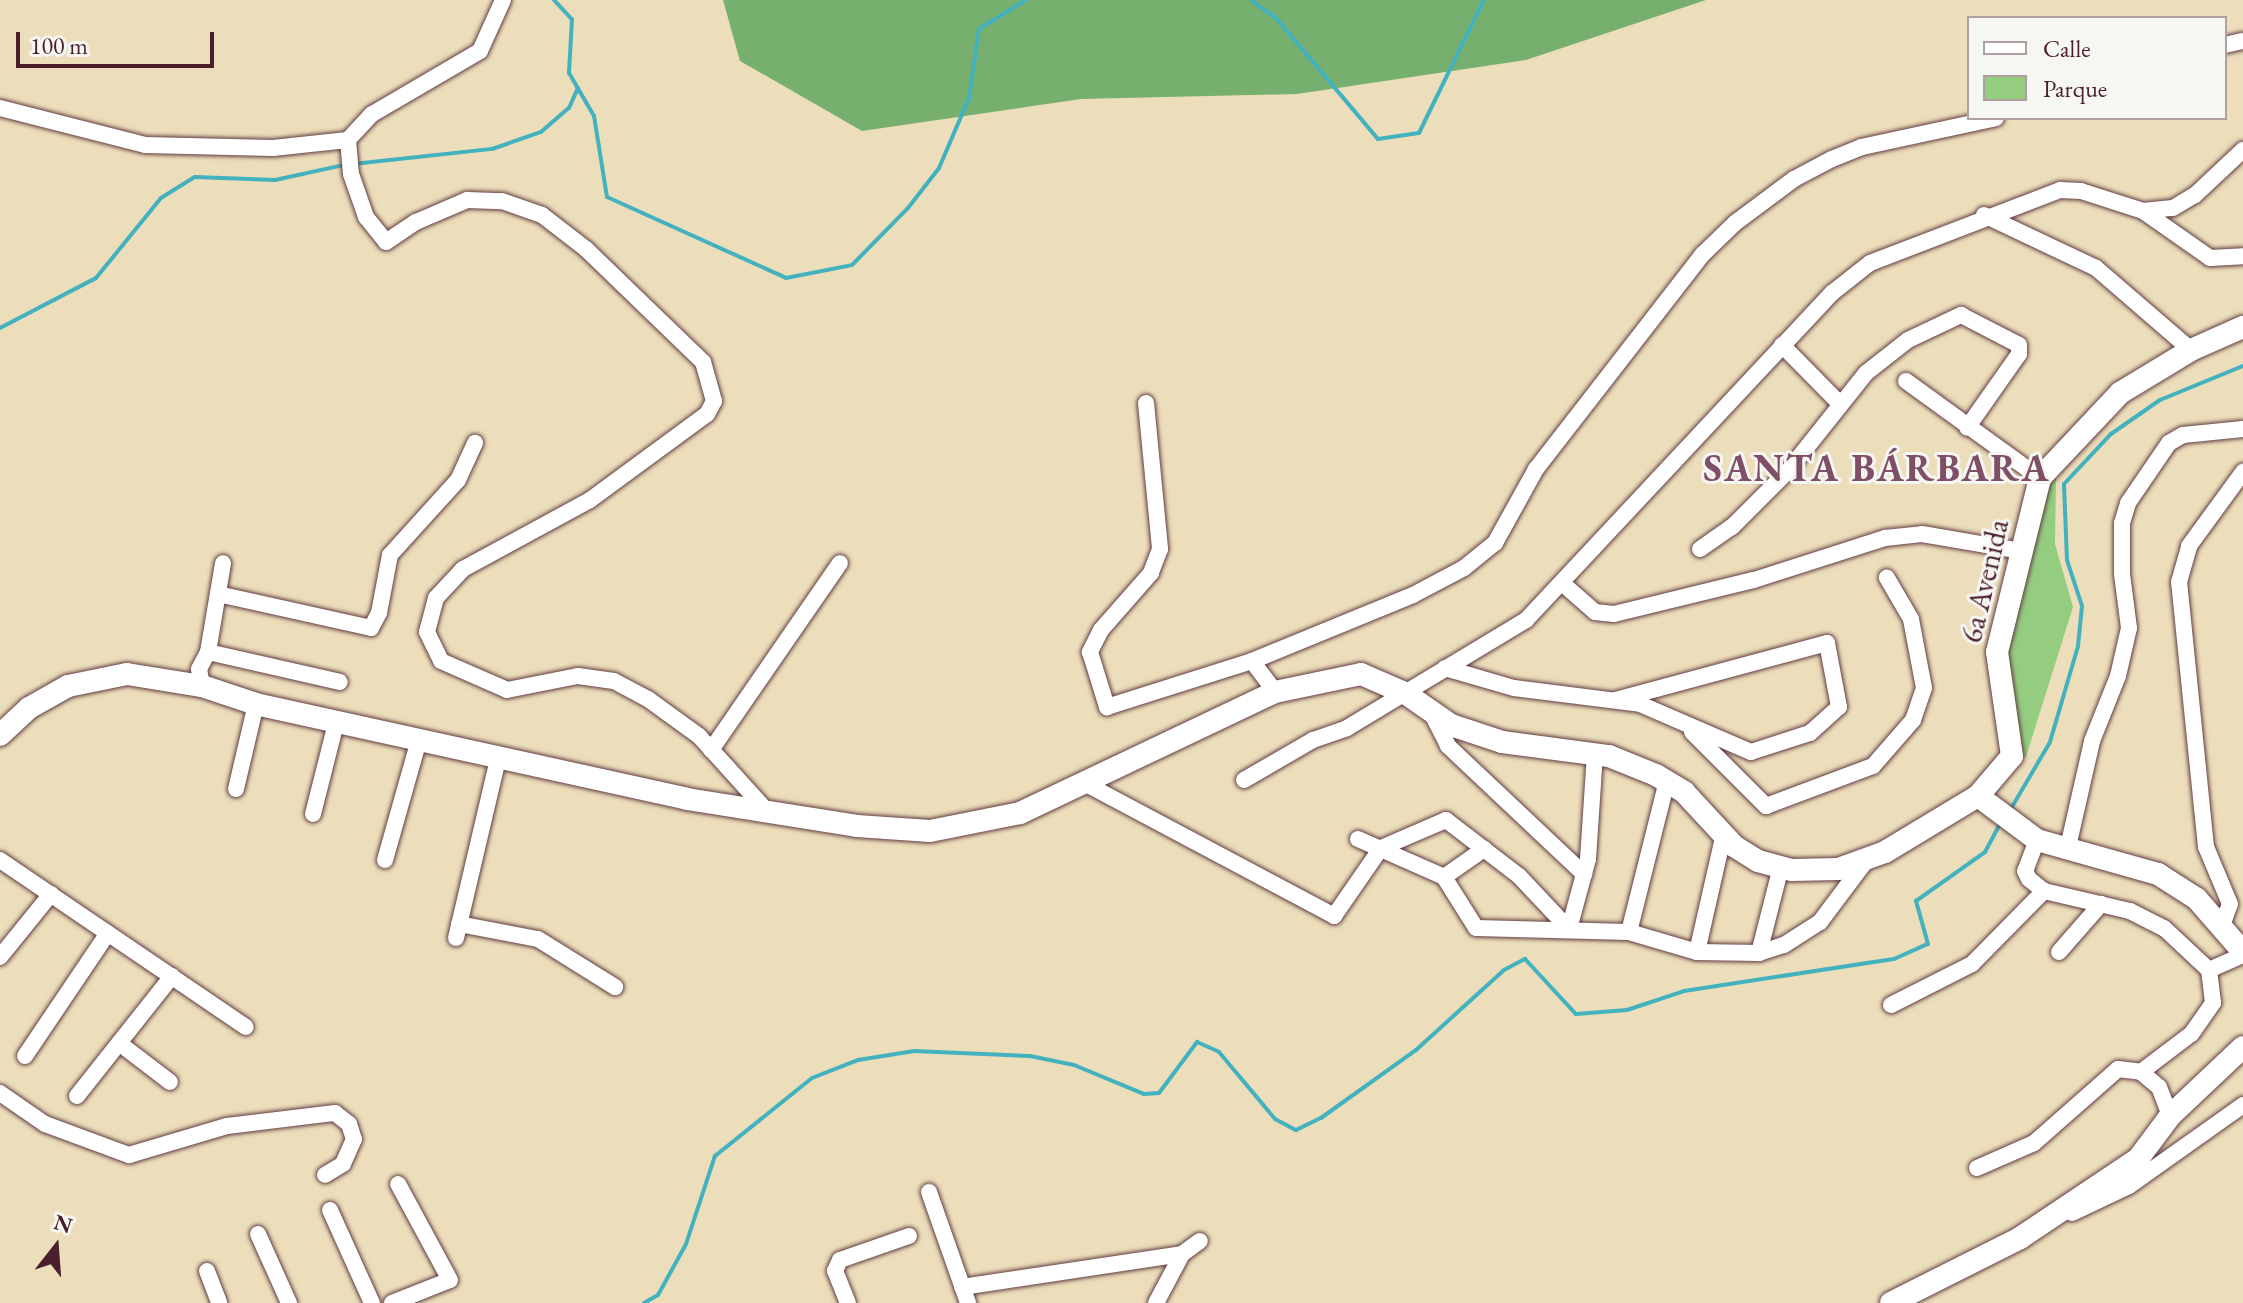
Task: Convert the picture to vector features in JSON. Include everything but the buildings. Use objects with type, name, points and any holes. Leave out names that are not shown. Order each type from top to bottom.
[{"type":"street","points":[[503,0],[480,51],[372,114],[349,148],[351,174],[366,217],[386,242],[416,222],[467,200],[502,201],[542,215],[586,249],[703,362],[714,401],[707,414],[590,500],[463,569],[436,598],[427,632],[441,661],[507,690],[578,676],[614,681],[648,699],[711,750],[764,808]]},
{"type":"street","points":[[0,108],[145,145],[349,148]]},
{"type":"street","points":[[1146,403],[1160,549],[1151,573],[1101,630],[1090,652],[1107,707],[1252,661],[1413,595],[1464,568],[1495,543],[1536,469],[1702,255],[1761,203],[1794,179],[1862,147],[1987,120]]},
{"type":"street","points":[[2143,211],[2173,208],[2195,195],[2243,150]]},
{"type":"street","points":[[1244,780],[1405,693],[1526,620],[1832,293],[1870,263],[1984,215],[2060,190],[2081,191],[2143,211],[2210,258],[2243,256]]},
{"type":"street","points":[[1984,215],[2096,268],[2191,350]]},
{"type":"street","points":[[1700,549],[1761,499],[1839,403],[1885,356],[1961,315],[2019,345],[2019,354],[1967,428]]},
{"type":"street","name":"6a Avenida","points":[[1982,800],[2014,747],[1996,661],[2040,478],[2120,393],[2191,350],[2243,327]]},
{"type":"street","points":[[1782,345],[1839,403]]},
{"type":"street","points":[[1906,381],[2040,478]]},
{"type":"street","points":[[2068,847],[2092,741],[2118,676],[2129,628],[2122,574],[2122,523],[2128,503],[2169,443],[2183,435],[2243,429]]},
{"type":"street","points":[[218,594],[371,628],[379,613],[390,555],[458,480],[475,443]]},
{"type":"street","points":[[2223,923],[2230,904],[2206,847],[2179,582],[2189,546],[2243,472]]},
{"type":"street","points":[[1562,583],[1595,612],[1614,614],[1754,580],[1885,538],[1922,534],[2021,551]]},
{"type":"street","points":[[202,686],[199,669],[208,652],[223,563]]},
{"type":"street","points":[[711,750],[840,563]]},
{"type":"street","points":[[1682,722],[1766,806],[1873,766],[1913,720],[1924,688],[1911,619],[1887,578]]},
{"type":"street","points":[[1445,668],[1514,688],[1616,700],[1655,709],[1751,752],[1810,733],[1838,713],[1827,643],[1616,700]]},
{"type":"street","points":[[208,652],[340,682]]},
{"type":"street","points":[[1252,661],[1275,692]]},
{"type":"street","points":[[0,735],[29,708],[68,686],[127,674],[202,686],[256,704],[336,723],[687,799],[764,808],[857,826],[930,831],[1020,813],[1088,785],[1275,692],[1361,674],[1405,693],[1451,725],[1502,742],[1595,754],[1667,781],[1684,792],[1724,833],[1758,861],[1781,867],[1838,869],[1868,858],[1982,800],[2030,836],[2158,874],[2223,923],[2243,953],[2209,970]]},
{"type":"street","points":[[236,789],[256,704]]},
{"type":"street","points":[[1431,711],[1448,746],[1584,874]]},
{"type":"street","points":[[313,814],[336,723]]},
{"type":"street","points":[[385,860],[419,740]]},
{"type":"street","points":[[1569,929],[1584,874],[1595,805],[1595,754]]},
{"type":"street","points":[[498,759],[458,931],[538,939],[615,987]]},
{"type":"street","points":[[1629,932],[1667,781]]},
{"type":"street","points":[[1088,785],[1334,916],[1381,848],[1446,820],[1519,876],[1569,929]]},
{"type":"street","points":[[1697,952],[1724,833]]},
{"type":"street","points":[[2030,836],[2026,876],[2044,891],[2101,904],[2164,928],[2209,970],[2213,1003],[2191,1034],[2141,1072]]},
{"type":"street","points":[[1358,839],[1444,877],[1476,928],[1629,932],[1697,952],[1759,953],[1784,945],[1820,922],[1868,858]]},
{"type":"street","points":[[1444,877],[1484,849]]},
{"type":"street","points":[[0,860],[246,1027]]},
{"type":"street","points":[[1759,953],[1781,867]]},
{"type":"street","points":[[1891,1005],[1972,964],[2044,891]]},
{"type":"street","points":[[0,957],[51,894]]},
{"type":"street","points":[[2059,952],[2101,904]]},
{"type":"street","points":[[25,1056],[108,933]]},
{"type":"street","points":[[77,1096],[172,976]]},
{"type":"street","points":[[119,1043],[170,1082]]},
{"type":"street","points":[[2020,1238],[2138,1159],[2170,1116],[2243,1047]]},
{"type":"street","points":[[1977,1168],[2034,1143],[2118,1069],[2141,1072],[2159,1087],[2170,1116]]},
{"type":"street","points":[[0,1093],[45,1124],[129,1155],[227,1126],[335,1113],[349,1124],[354,1139],[343,1164],[325,1175]]},
{"type":"street","points":[[1891,1303],[2129,1186],[2243,1105]]},
{"type":"street","points":[[392,1303],[450,1280],[398,1184]]},
{"type":"street","points":[[929,1192],[965,1295],[1182,1254],[1200,1241]]},
{"type":"street","points":[[330,1210],[372,1303]]},
{"type":"street","points":[[258,1234],[289,1303]]},
{"type":"street","points":[[848,1303],[835,1271],[840,1260],[909,1236]]},
{"type":"street","points":[[1156,1303],[1182,1254]]},
{"type":"street","points":[[207,1271],[219,1303]]},
{"type":"green space","points":[[723,0],[1706,0],[1526,60],[1297,94],[1081,99],[862,131],[740,61]]},
{"type":"green space","points":[[2048,476],[2056,476],[2055,544],[2073,607],[2026,757],[2017,754],[1999,651]]},
{"type":"waterway","points":[[554,0],[572,19],[569,73],[594,116],[607,197],[786,278],[852,265],[908,208],[939,168],[969,98],[979,29],[1026,0]]},
{"type":"waterway","points":[[1251,0],[1276,18],[1378,139],[1419,133],[1484,0]]},
{"type":"waterway","points":[[353,164],[492,149],[541,132],[569,108],[578,88]]},
{"type":"waterway","points":[[0,328],[96,278],[161,198],[195,177],[275,180],[344,165]]},
{"type":"waterway","points":[[2009,812],[2050,742],[2078,646],[2082,606],[2067,560],[2064,484],[2111,434],[2160,400],[2243,366]]},
{"type":"waterway","points":[[644,1303],[658,1295],[686,1244],[715,1156],[812,1078],[858,1060],[914,1051],[1030,1056],[1074,1065],[1144,1094],[1159,1093],[1197,1042],[1219,1052],[1275,1119],[1296,1130],[1321,1118],[1416,1050],[1504,970],[1525,959],[1576,1014],[1627,1010],[1684,991],[1894,959],[1928,944],[1916,901],[1985,852],[2001,822]]},
{"type":"district","name":"SANTA BÁRBARA","points":[[1877,468]]}]
